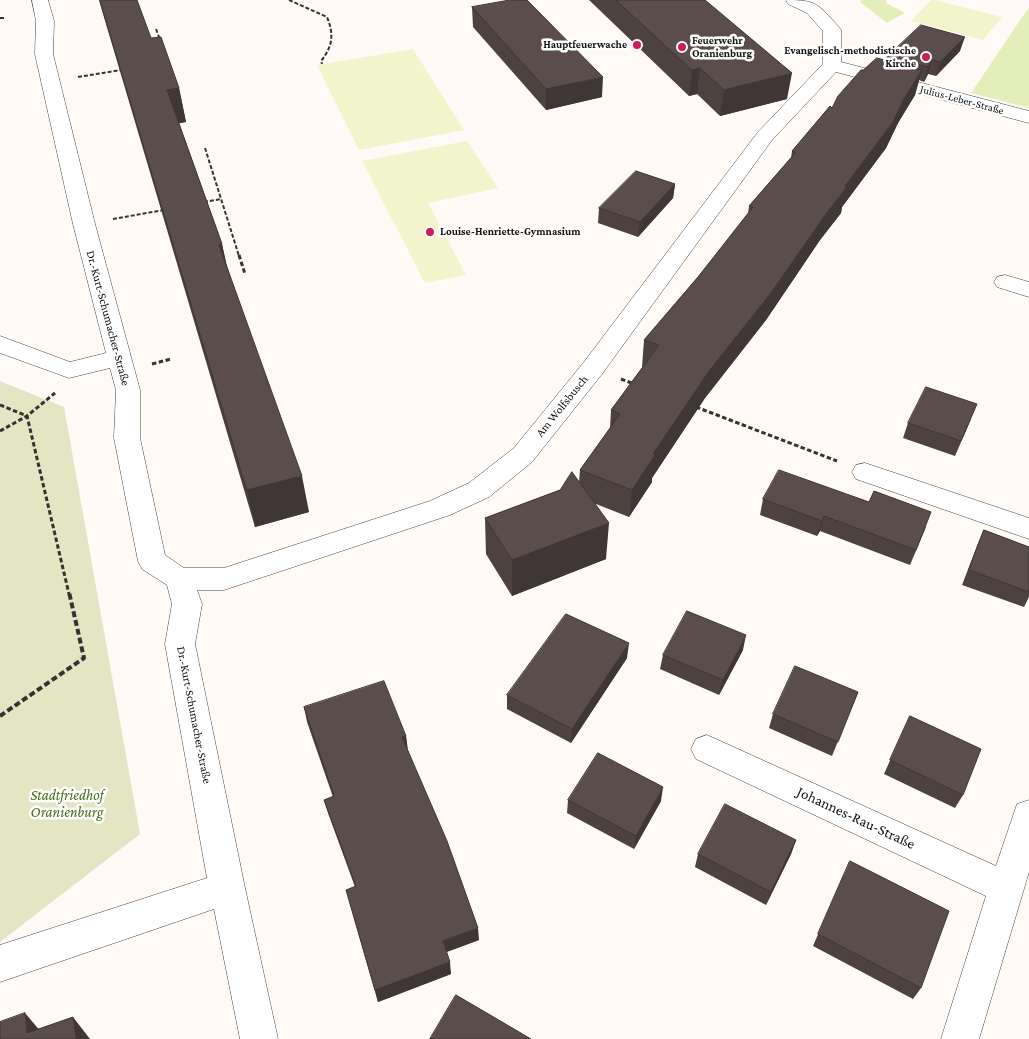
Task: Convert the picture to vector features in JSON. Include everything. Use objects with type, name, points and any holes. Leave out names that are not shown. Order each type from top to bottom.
[{"type":"street","name":"Dr.-Kurt-Schumacher-Straße","points":[[40,0],[44,21],[44,54],[84,224],[128,390],[127,438],[152,561],[179,579],[187,604],[180,644],[227,888],[259,1039]]},
{"type":"street","points":[[794,0],[813,9],[832,30],[832,66]]},
{"type":"street","name":"Julius-Leber-Straße","points":[[832,66],[1029,117]]},
{"type":"street","name":"Am Wolfsbusch","points":[[179,579],[224,579],[440,508],[479,490],[523,455],[592,368],[765,136],[832,66]]},
{"type":"street","points":[[1005,282],[1029,290]]},
{"type":"street","points":[[0,344],[68,370],[120,358]]},
{"type":"street","points":[[865,472],[1029,529]]},
{"type":"street","name":"Johannes-Rau-Straße","points":[[707,749],[1006,888]]},
{"type":"street","points":[[960,1039],[1029,816]]},
{"type":"street","points":[[0,964],[227,888]]},
{"type":"path","points":[[289,0],[327,17],[333,29],[331,48],[321,61],[322,64]]},
{"type":"path","points":[[0,18],[5,18]]},
{"type":"path","points":[[156,29],[162,46]]},
{"type":"path","points":[[94,74],[122,70]]},
{"type":"path","points":[[205,148],[245,274]]},
{"type":"path","points":[[203,203],[221,199]]},
{"type":"path","points":[[84,224],[168,209]]},
{"type":"path","points":[[592,368],[638,385]]},
{"type":"path","points":[[0,431],[27,416],[56,393]]},
{"type":"path","points":[[0,405],[27,416]]},
{"type":"path","points":[[692,406],[865,472]]},
{"type":"path","points":[[0,716],[84,658],[27,416]]},
{"type":"green space","points":[[861,0],[886,0],[886,3],[905,13],[887,23],[860,2]]},
{"type":"green space","points":[[931,0],[1002,17],[983,40],[911,21]]},
{"type":"green space","points":[[1029,7],[1029,108],[971,93]]},
{"type":"green space","points":[[413,49],[464,130],[359,150],[317,65]]},
{"type":"green space","points":[[467,141],[498,188],[428,203],[466,275],[425,283],[362,161]]},
{"type":"green space","name":"Stadtfriedhof Oranienburg","points":[[0,381],[64,407],[140,834],[0,942]]},
{"type":"building","points":[[100,0],[137,0],[151,38],[161,37],[179,88],[167,90],[222,244],[219,245],[302,476],[247,490]]},
{"type":"building","points":[[510,0],[527,0],[603,77],[546,89],[472,7]]},
{"type":"building","points":[[616,0],[705,0],[792,73],[724,90],[700,68],[692,70]]},
{"type":"building","points":[[921,25],[965,37],[940,62],[932,60],[928,67],[887,57]]},
{"type":"building","points":[[877,58],[922,70],[905,97],[893,122],[845,186],[847,187],[771,293],[709,371],[653,454],[655,455],[632,490],[580,470],[620,414],[611,410],[659,345],[644,340],[698,277],[753,207],[749,206],[796,152],[792,151],[830,106],[832,108],[838,96],[861,70]]},
{"type":"building","points":[[636,171],[675,184],[640,222],[599,208]]},
{"type":"building","points":[[926,387],[977,404],[961,441],[908,423]]},
{"type":"building","points":[[779,470],[869,502],[874,491],[931,512],[916,550],[824,516],[822,521],[763,499]]},
{"type":"building","points":[[572,472],[609,523],[512,560],[485,518],[560,490]]},
{"type":"building","points":[[984,530],[1029,547],[1029,592],[969,570]]},
{"type":"building","points":[[687,611],[746,635],[723,680],[663,655]]},
{"type":"building","points":[[566,614],[629,643],[572,729],[507,695]]},
{"type":"building","points":[[795,666],[858,692],[838,742],[773,714]]},
{"type":"building","points":[[384,681],[406,736],[402,737],[447,841],[478,928],[443,941],[450,962],[375,990],[346,890],[356,886],[324,800],[334,796],[304,707]]},
{"type":"building","points":[[910,716],[981,749],[963,795],[890,760]]},
{"type":"building","points":[[598,753],[663,787],[636,836],[568,800]]},
{"type":"building","points":[[725,804],[796,840],[771,892],[698,854]]},
{"type":"building","points":[[850,861],[949,911],[921,988],[818,934]]},
{"type":"building","points":[[456,995],[531,1039],[430,1039]]},
{"type":"building","points":[[25,1013],[27,1033],[73,1017],[76,1039],[0,1039],[0,1022]]},
{"type":"place","name":"Hauptfeuerwache","points":[[637,45]]},
{"type":"place","name":"Feuerwehr Oranienburg","points":[[682,47]]},
{"type":"place","name":"Evangelisch-methodistische Kirche","points":[[926,57]]},
{"type":"place","name":"Louise-Henriette-Gymnasium","points":[[430,232]]}]
